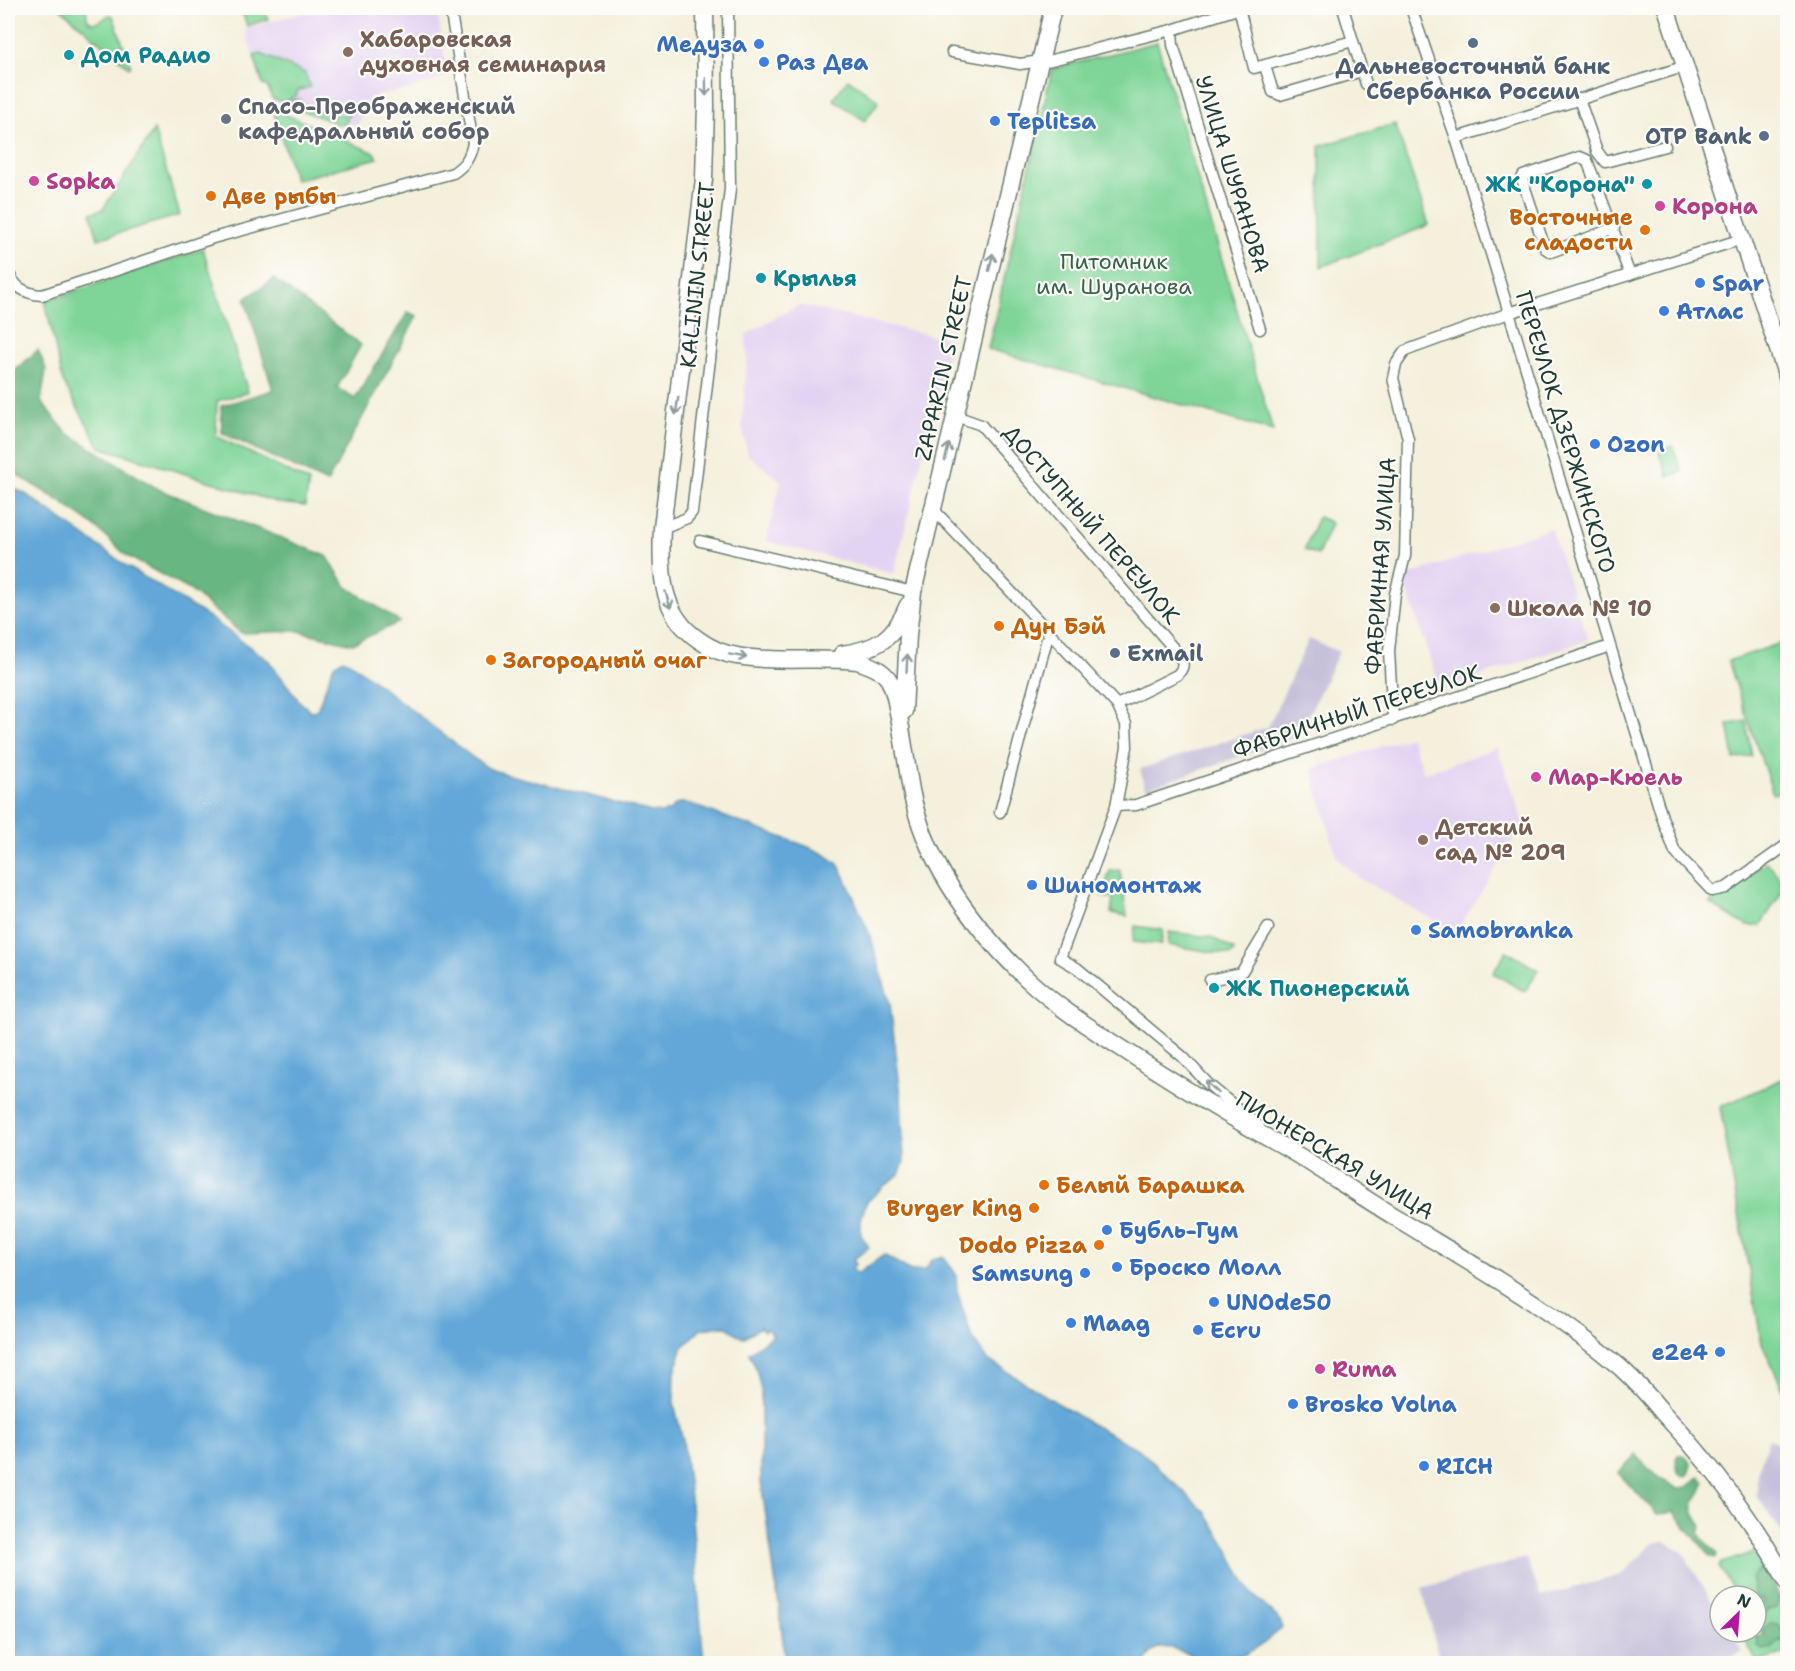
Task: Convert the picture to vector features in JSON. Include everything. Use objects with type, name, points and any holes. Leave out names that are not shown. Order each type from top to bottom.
[{"type":"main road","name":"KALININ STREET","points":[[705,8],[704,179],[662,528],[663,580],[674,616],[686,631],[706,645],[736,656],[802,658]]},
{"type":"main road","name":"ZAPARIN STREET","points":[[903,742],[913,592],[1053,8]]},
{"type":"main road","points":[[1666,8],[1788,380]]},
{"type":"main road","points":[[802,658],[870,649],[885,641],[895,630],[913,592]]},
{"type":"main road","points":[[802,658],[857,661],[875,667],[889,679],[895,697],[903,742]]},
{"type":"main road","name":"ПИОНЕРСКАЯ УЛИЦА","points":[[903,742],[914,806],[927,842],[946,879],[995,948],[1066,1011],[1202,1100],[1290,1150],[1513,1289],[1574,1331],[1618,1366],[1690,1441],[1721,1479],[1744,1511],[1788,1583]]},
{"type":"street","points":[[8,273],[19,289],[30,295],[42,295],[213,238],[453,173],[466,163],[473,143],[450,8]]},
{"type":"street","name":"KALININ STREET","points":[[662,528],[687,518],[692,512],[730,189],[728,8]]},
{"type":"street","points":[[952,52],[1020,64],[1044,62],[1172,30],[1240,8],[1254,68],[1353,40]]},
{"type":"street","points":[[1343,8],[1366,84]]},
{"type":"street","name":"ПЕРЕУЛОК ДЗЕРЖИНСКОГО","points":[[1411,8],[1455,138],[1662,817],[1675,852],[1712,891],[1726,888],[1788,844]]},
{"type":"street","name":"УЛИЦА ШУРАНОВА","points":[[1172,30],[1173,45],[1260,329]]},
{"type":"street","points":[[1265,66],[1273,92],[1280,95],[1362,71]]},
{"type":"street","points":[[1455,138],[1686,66]]},
{"type":"street","points":[[1579,99],[1597,151],[1605,162],[1665,146]]},
{"type":"street","points":[[1614,228],[1551,252],[1545,248],[1522,179],[1523,176],[1572,159],[1587,160],[1614,228],[1630,275]]},
{"type":"street","name":"ФАБРИЧНАЯ УЛИЦА","points":[[1393,720],[1389,651],[1395,594],[1405,556],[1408,438],[1393,378],[1396,364],[1405,351],[1509,313],[1742,239]]},
{"type":"street","name":"ДОСТУПНЫЙ ПЕРЕУЛОК","points":[[956,416],[981,425],[1180,656],[1183,663],[1178,675],[1118,705]]},
{"type":"street","points":[[933,509],[1118,705],[1126,724],[1126,747],[1116,806],[1060,958],[1077,968],[1183,1057],[1209,1085],[1290,1150]]},
{"type":"street","points":[[700,541],[913,592]]},
{"type":"street","points":[[1000,812],[1049,632]]},
{"type":"street","name":"ФАБРИЧНЫЙ ПЕРЕУЛОК","points":[[1116,806],[1136,805],[1610,646]]},
{"type":"street","points":[[1210,980],[1241,973],[1268,928]]},
{"type":"shaded area","name":"Хабаровская духовная семинария","points":[[322,8],[437,8],[447,76],[414,88],[370,97],[357,125],[323,119],[272,100],[267,87],[262,87],[245,28]]},
{"type":"shaded area","points":[[799,305],[950,340],[894,574],[766,541],[781,481],[748,455],[742,428],[747,360],[746,334]]},
{"type":"shaded area","name":"Школа № 10","points":[[1551,528],[1588,640],[1440,689],[1403,577]]},
{"type":"shaded area","points":[[1309,639],[1339,652],[1298,737],[1145,789],[1140,769],[1268,727]]},
{"type":"shaded area","name":"Детский сад № 209","points":[[1410,737],[1424,773],[1497,748],[1524,823],[1456,933],[1359,878],[1337,858],[1312,769]]},
{"type":"shaded area","points":[[1769,1438],[1787,1451],[1787,1540],[1757,1495],[1757,1473]]},
{"type":"shaded area","points":[[1665,1541],[1683,1552],[1708,1595],[1708,1644],[1737,1644],[1743,1653],[1702,1664],[1440,1663],[1422,1588],[1526,1558],[1541,1597],[1621,1575],[1653,1543]]},
{"type":"green space","points":[[60,8],[87,8],[88,19],[93,23],[109,15],[113,16],[131,66],[129,67]]},
{"type":"green space","points":[[241,8],[264,8],[268,19],[247,26]]},
{"type":"green space","name":"Питомник им. Шуранова","points":[[1157,42],[1273,431],[988,349],[1052,69]]},
{"type":"green space","points":[[261,54],[305,73],[310,87],[297,91],[297,95],[283,103],[272,98],[267,86],[263,85],[254,56]]},
{"type":"green space","points":[[848,79],[879,101],[865,121],[833,99]]},
{"type":"green space","points":[[299,99],[301,103],[332,115],[349,114],[345,124],[340,125],[288,105],[293,100]]},
{"type":"green space","points":[[280,112],[375,153],[378,158],[295,180],[274,114]]},
{"type":"green space","points":[[1395,124],[1429,225],[1321,267],[1320,146]]},
{"type":"green space","points":[[154,130],[180,215],[98,239],[91,213],[103,209]]},
{"type":"green space","points":[[203,249],[248,392],[217,401],[216,436],[309,482],[305,506],[279,503],[100,447],[63,382],[45,301]]},
{"type":"green space","points":[[274,279],[361,345],[337,388],[355,399],[408,312],[417,316],[327,483],[222,433],[221,406],[273,390],[245,299]]},
{"type":"green space","points":[[38,350],[46,369],[41,402],[67,433],[158,489],[327,556],[346,586],[400,622],[352,644],[299,631],[241,633],[190,590],[127,556],[93,525],[8,469],[8,377]]},
{"type":"green space","points":[[1673,446],[1682,472],[1668,476],[1659,451]]},
{"type":"green space","points":[[1318,517],[1331,524],[1318,555],[1305,548]]},
{"type":"green space","points":[[1787,641],[1787,788],[1773,794],[1728,661]]},
{"type":"green space","points":[[1746,721],[1752,756],[1734,759],[1728,724]]},
{"type":"green space","points":[[1767,862],[1786,886],[1760,926],[1747,926],[1710,904],[1718,890]]},
{"type":"green space","points":[[1120,870],[1127,916],[1111,913],[1113,899],[1101,896],[1110,871]]},
{"type":"green space","points":[[1135,926],[1163,930],[1161,945],[1133,942]]},
{"type":"green space","points":[[1169,932],[1211,937],[1233,949],[1234,952],[1231,955],[1168,945]]},
{"type":"green space","points":[[1506,951],[1538,970],[1525,992],[1493,973]]},
{"type":"green space","points":[[1787,1077],[1788,1391],[1784,1391],[1762,1344],[1720,1107]]},
{"type":"green space","points":[[1636,1454],[1655,1474],[1678,1489],[1687,1487],[1700,1476],[1704,1481],[1694,1501],[1693,1510],[1702,1526],[1699,1533],[1717,1555],[1715,1558],[1710,1556],[1673,1511],[1657,1514],[1618,1473]]},
{"type":"green space","points":[[1678,1455],[1684,1455],[1691,1464],[1688,1475],[1681,1476],[1678,1473],[1676,1459]]},
{"type":"green space","points":[[1756,1552],[1787,1612],[1787,1654],[1757,1662],[1747,1644],[1768,1644],[1768,1584],[1730,1584],[1719,1567],[1721,1563]]},
{"type":"green space","points":[[1759,1570],[1772,1581],[1778,1596],[1777,1608],[1768,1610],[1768,1584],[1752,1584],[1751,1578]]},
{"type":"green space","points":[[1768,1624],[1777,1624],[1787,1634],[1787,1641],[1785,1643],[1780,1640],[1773,1648],[1763,1650],[1759,1648],[1758,1644],[1768,1644]]},
{"type":"water","points":[[8,486],[24,493],[128,567],[210,618],[269,661],[300,702],[311,711],[317,710],[334,665],[343,659],[490,769],[652,812],[670,811],[674,805],[685,803],[806,846],[837,863],[871,938],[890,1004],[901,1095],[904,1162],[899,1175],[866,1203],[861,1220],[861,1235],[869,1247],[853,1260],[856,1264],[851,1268],[857,1274],[884,1255],[911,1271],[925,1270],[933,1259],[943,1256],[956,1274],[957,1291],[972,1338],[988,1360],[1091,1424],[1140,1450],[1206,1513],[1251,1593],[1278,1618],[1282,1628],[1263,1644],[1242,1656],[1204,1660],[1172,1648],[1159,1647],[1150,1654],[1144,1664],[785,1663],[761,1482],[761,1390],[756,1368],[749,1353],[773,1335],[767,1328],[764,1331],[760,1327],[743,1338],[725,1326],[701,1329],[682,1348],[675,1372],[674,1404],[683,1441],[691,1506],[704,1663],[8,1663]]},
{"type":"place","name":"Дальневосточный банк Сбербанка России","points":[[1473,43]]},
{"type":"place","name":"Медуза","points":[[759,44]]},
{"type":"place","name":"Хабаровская духовная семинария","points":[[348,52]]},
{"type":"place","name":"Дом Радио","points":[[69,55]]},
{"type":"place","name":"Раз Два","points":[[764,62]]},
{"type":"place","name":"Спасо-Преображенский кафедральный собор","points":[[226,119]]},
{"type":"place","name":"Teplitsa","points":[[995,121]]},
{"type":"place","name":"OTP Bank","points":[[1764,136]]},
{"type":"place","name":"Sopka","points":[[34,181]]},
{"type":"place","name":"ЖК \"Корона\"","points":[[1647,184]]},
{"type":"place","name":"Две рыбы","points":[[211,196]]},
{"type":"place","name":"Корона","points":[[1660,206]]},
{"type":"place","name":"Восточные сладости","points":[[1645,230]]},
{"type":"place","name":"Крылья","points":[[761,278]]},
{"type":"place","name":"Spar","points":[[1700,283]]},
{"type":"place","name":"Атлас","points":[[1664,311]]},
{"type":"place","name":"Ozon","points":[[1595,444]]},
{"type":"place","name":"Школа № 10","points":[[1495,608]]},
{"type":"place","name":"Дун Бэй","points":[[999,626]]},
{"type":"place","name":"Exmail","points":[[1115,653]]},
{"type":"place","name":"Загородный очаг","points":[[491,660]]},
{"type":"place","name":"Мар-Кюель","points":[[1536,777]]},
{"type":"place","name":"Детский сад № 209","points":[[1423,840]]},
{"type":"place","name":"Шиномонтаж","points":[[1032,885]]},
{"type":"place","name":"Samobranka","points":[[1416,930]]},
{"type":"place","name":"ЖК Пионерский","points":[[1214,988]]},
{"type":"place","name":"Белый Барашка","points":[[1044,1185]]},
{"type":"place","name":"Burger King","points":[[1034,1208]]},
{"type":"place","name":"Бубль-Гум","points":[[1107,1230]]},
{"type":"place","name":"Dodo Pizza","points":[[1099,1245]]},
{"type":"place","name":"Броско Молл","points":[[1117,1267]]},
{"type":"place","name":"Samsung","points":[[1085,1273]]},
{"type":"place","name":"UNOde50","points":[[1214,1302]]},
{"type":"place","name":"Maag","points":[[1071,1323]]},
{"type":"place","name":"Ecru","points":[[1198,1330]]},
{"type":"place","name":"е2е4","points":[[1720,1352]]},
{"type":"place","name":"Ruma","points":[[1320,1369]]},
{"type":"place","name":"Brosko Volna","points":[[1293,1404]]},
{"type":"place","name":"RICH","points":[[1424,1466]]}]
